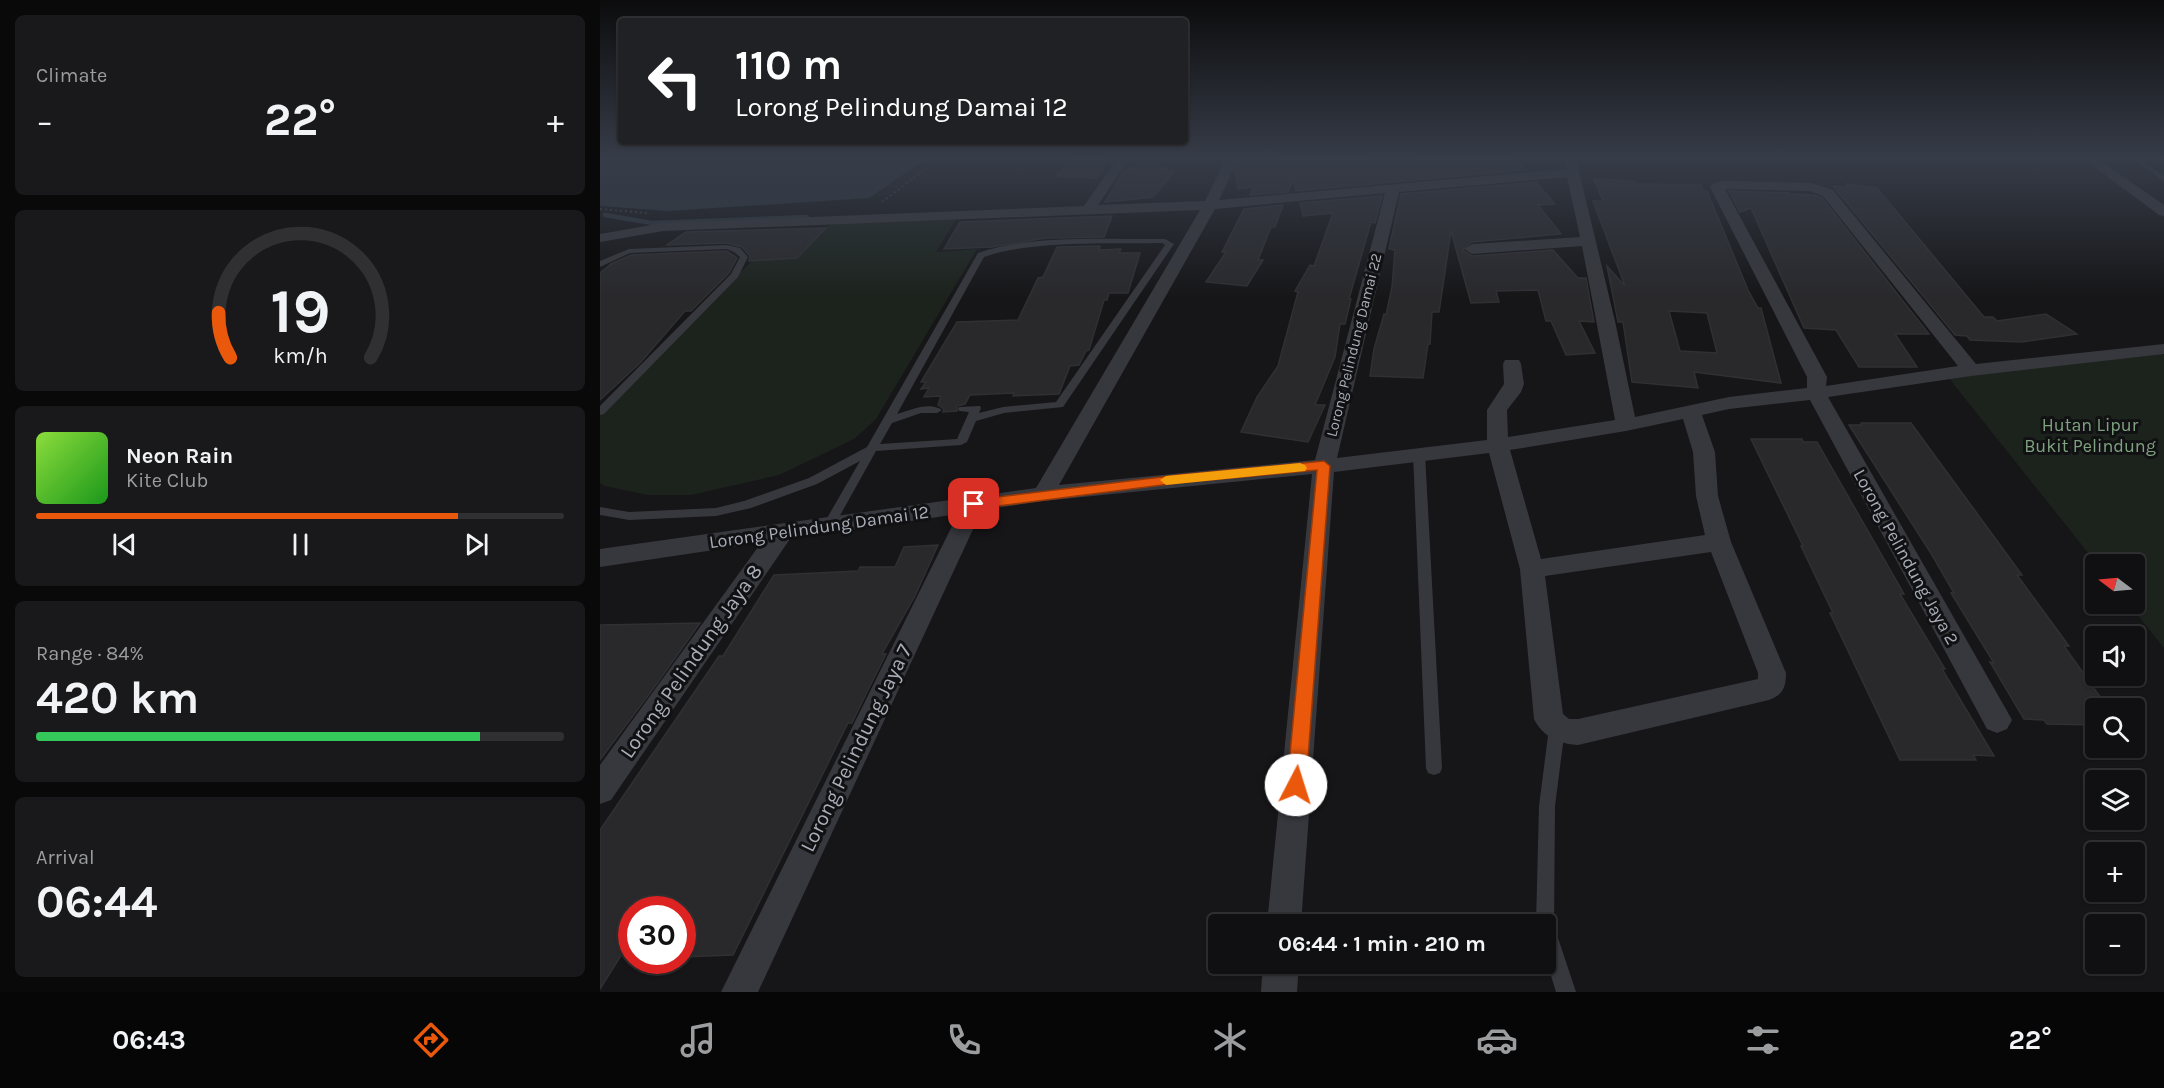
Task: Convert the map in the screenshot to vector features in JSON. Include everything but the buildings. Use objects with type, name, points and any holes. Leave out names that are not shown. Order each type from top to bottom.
[{"type":"street","points":[[1087,211],[1091,205]]},
{"type":"street","points":[[600,238],[663,227],[1204,205]]},
{"type":"street","points":[[1043,494],[1210,205]]},
{"type":"street","name":"Lorong Pelindung Damai 22","points":[[1285,914],[1324,466],[1389,205]]},
{"type":"street","points":[[1580,205],[1626,425]]},
{"type":"street","name":"Lorong Pelindung Jaya 2","points":[[1726,205],[1817,377],[1816,393],[1997,720]]},
{"type":"street","name":"Lorong Pelindung Jaya 2","points":[[1838,205],[1971,370]]},
{"type":"street","points":[[1472,249],[1588,241]]},
{"type":"street","name":"Lorong Pelindung Damai 12","points":[[600,558],[1043,494],[1324,466],[1498,445],[1626,425],[1729,403],[1816,393],[1971,370],[2164,349]]},
{"type":"street","points":[[1512,364],[1514,384],[1511,392],[1497,410],[1498,445],[1532,569],[1548,719],[1565,732],[1578,732],[1769,688],[1772,684],[1772,673],[1719,542],[1705,486],[1704,452],[1691,411]]},
{"type":"street","name":"Lorong Pelindung Jaya 7","points":[[739,992],[974,504]]},
{"type":"street","name":"Lorong Pelindung Jaya 8","points":[[600,790],[782,532]]},
{"type":"street","points":[[1532,569],[1719,542]]},
{"type":"street","points":[[1279,992],[1280,974]]},
{"type":"lane","points":[[829,525],[981,255],[987,252],[1058,245],[1165,241],[1170,244],[1059,405],[1003,410],[971,419]]},
{"type":"lane","points":[[600,264],[629,251],[727,247],[740,252],[744,257],[735,275],[600,412]]},
{"type":"lane","points":[[600,511],[629,516],[716,512],[747,505],[813,481],[874,448],[961,442],[976,408],[963,409]]},
{"type":"lane","points":[[890,420],[920,410],[937,410]]},
{"type":"lane","points":[[1419,454],[1434,768]]},
{"type":"lane","points":[[1557,728],[1547,806],[1545,926],[1566,992]]},
{"type":"path","points":[[600,209],[652,214]]},
{"type":"green space","points":[[958,216],[936,252],[977,249],[876,419],[854,439],[779,475],[691,495],[648,495],[600,483],[600,412],[756,257],[801,254],[831,223]]},
{"type":"green space","name":"Hutan Lipur Bukit Pelindung","points":[[2160,352],[2164,355],[2164,648],[2137,614],[2145,614],[2145,554],[2089,554],[1948,377]]},
{"type":"shaded area","points":[[600,205],[756,205],[668,211]]},
{"type":"waterway","points":[[605,215],[652,223],[807,217]]},
{"type":"slow traffic","points":[[1166,480],[1300,468]]},
{"type":"route","points":[[974,504],[1178,479],[1324,466],[1296,785]]}]
